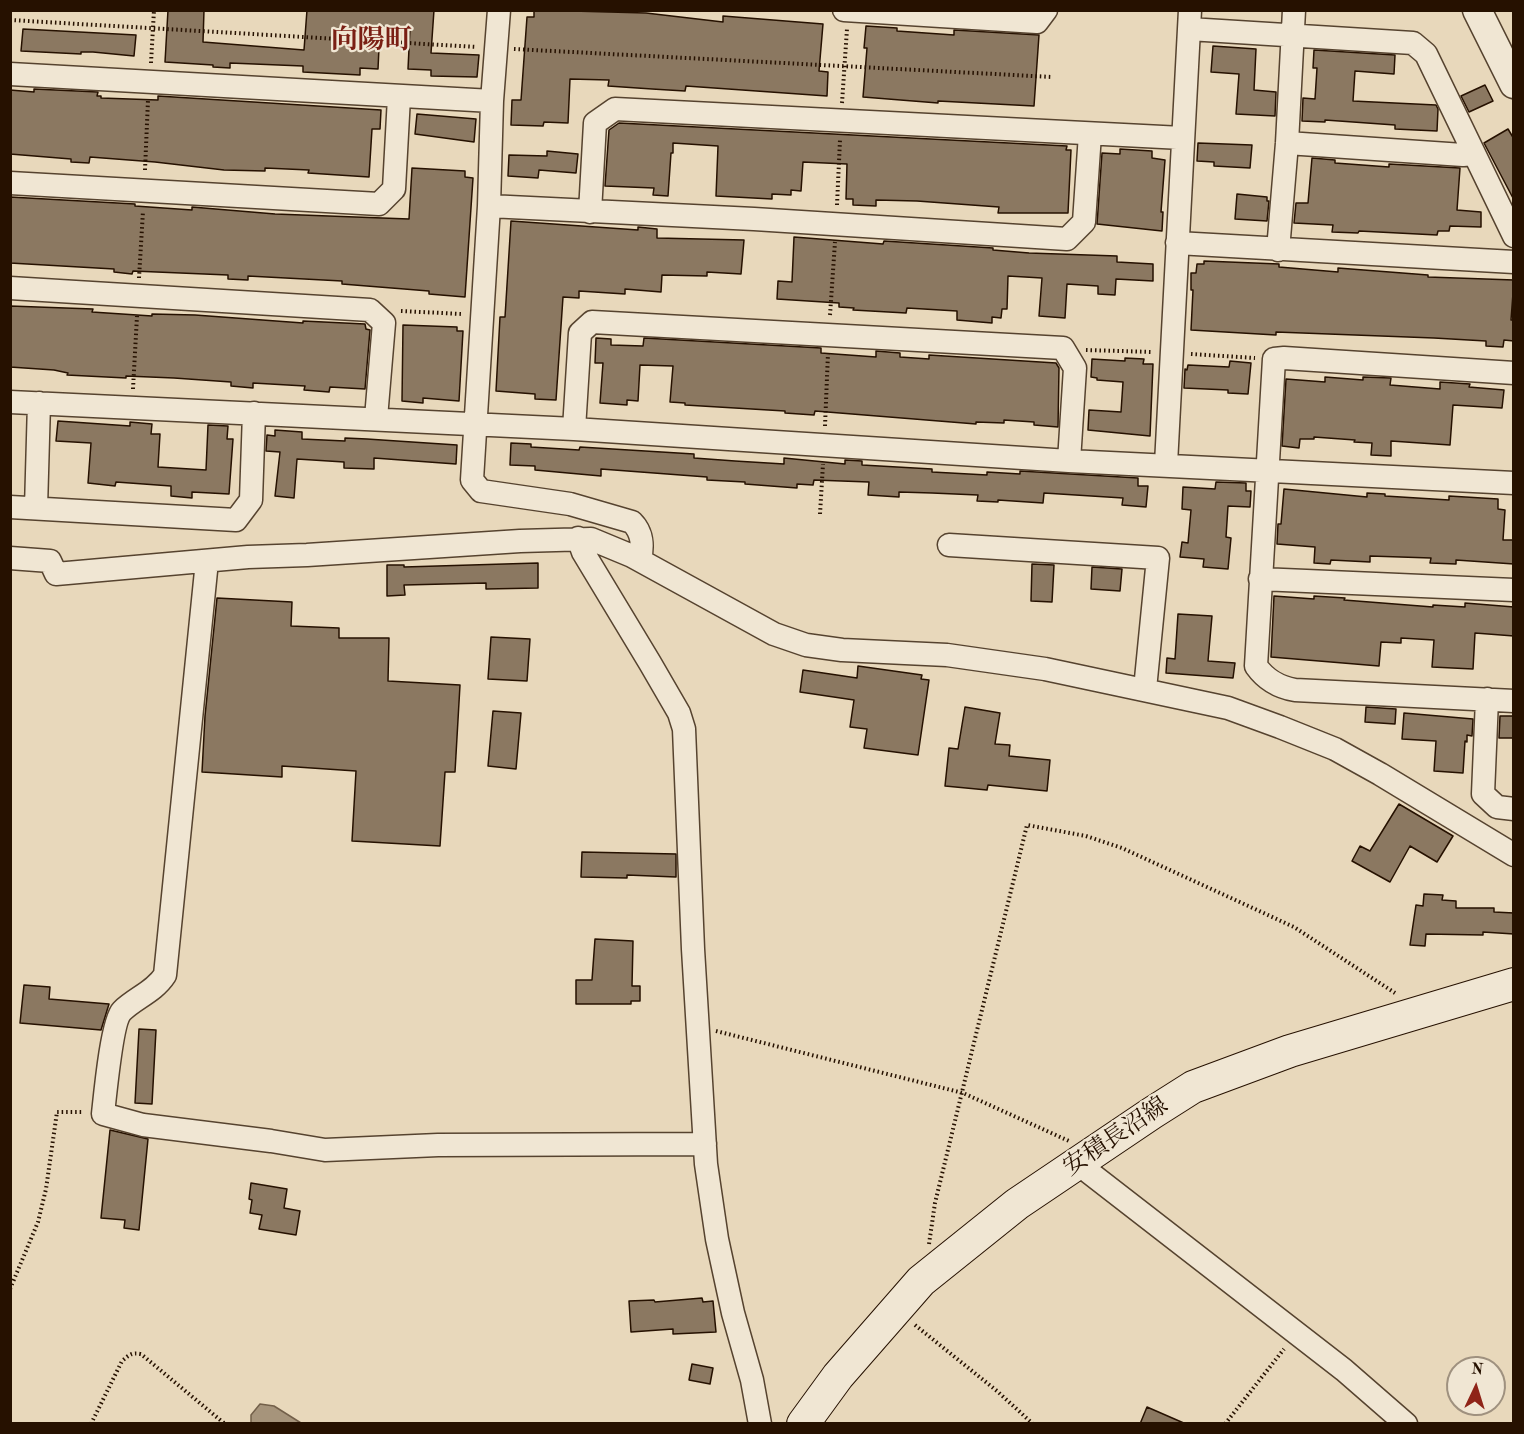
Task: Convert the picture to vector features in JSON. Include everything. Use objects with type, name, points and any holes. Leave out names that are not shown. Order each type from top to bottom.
[{"type":"main road","name":"安積長沼線","points":[[803,1424],[823,1394],[921,1281],[1017,1204],[1193,1087],[1290,1051],[1514,984]]},
{"type":"street","points":[[499,10],[472,480],[481,491],[570,504],[632,522],[641,538],[643,548],[640,560]]},
{"type":"street","points":[[855,11],[1037,22],[1046,10]]},
{"type":"street","points":[[1278,250],[1287,143],[1294,10]]},
{"type":"street","points":[[1477,10],[1514,84]]},
{"type":"street","points":[[1166,464],[1189,20],[1292,36],[1413,43],[1426,54],[1514,236]]},
{"type":"street","points":[[10,74],[492,101]]},
{"type":"street","points":[[10,183],[379,204],[394,189],[399,97]]},
{"type":"street","points":[[590,212],[595,123],[615,109],[1182,138]]},
{"type":"street","points":[[489,206],[836,224],[1067,239],[1084,222],[1090,134]]},
{"type":"street","points":[[1287,143],[1474,154]]},
{"type":"street","points":[[1177,243],[1514,262]]},
{"type":"street","points":[[10,288],[370,310],[384,323],[376,418]]},
{"type":"street","points":[[574,429],[580,333],[592,322],[1063,348],[1075,368],[1070,461]]},
{"type":"street","points":[[1514,374],[1274,359],[1256,666],[1277,686],[1295,690],[1514,701]]},
{"type":"street","points":[[10,402],[376,418],[1070,461],[1514,483]]},
{"type":"street","points":[[36,508],[39,403]]},
{"type":"street","points":[[10,507],[236,520],[251,500],[254,413]]},
{"type":"street","points":[[578,538],[583,552],[679,713],[684,729],[706,1164],[717,1239],[733,1313],[752,1380],[760,1424]]},
{"type":"street","points":[[10,558],[50,561],[56,574],[207,561],[591,539],[640,560],[774,634],[806,645],[842,650],[947,655],[1045,669],[1215,704],[1335,749],[1514,855]]},
{"type":"street","points":[[948,545],[1158,558],[1145,689]]},
{"type":"street","points":[[207,561],[165,975],[158,985],[120,1012],[115,1027],[103,1114],[143,1125],[325,1150],[438,1145],[705,1144]]},
{"type":"street","points":[[1260,579],[1514,590]]},
{"type":"street","points":[[1487,699],[1484,794],[1497,807],[1514,809]]},
{"type":"street","points":[[1085,1158],[1344,1370],[1406,1424]]},
{"type":"path","points":[[820,514],[841,121],[845,66],[855,11]]},
{"type":"path","points":[[10,20],[1052,77]]},
{"type":"path","points":[[378,317],[394,311],[482,315]]},
{"type":"path","points":[[921,1281],[935,1203],[1027,825],[1086,836],[1122,848],[1294,927],[1409,1002],[1416,1015]]},
{"type":"path","points":[[698,1026],[963,1093],[1086,1149],[1085,1158]]},
{"type":"path","points":[[10,1289],[38,1222],[46,1189],[57,1112],[103,1114]]},
{"type":"path","points":[[895,1309],[997,1391],[1033,1424]]},
{"type":"path","points":[[1225,1424],[1297,1333]]},
{"type":"path","points":[[92,1424],[122,1361],[134,1353],[141,1354],[225,1424]]},
{"type":"shaded area","points":[[260,1404],[274,1406],[301,1423],[251,1423],[251,1415]]},
{"type":"building","points":[[168,10],[204,10],[203,42],[304,50],[307,10],[434,10],[431,53],[479,55],[477,77],[431,76],[431,70],[408,69],[410,28],[380,26],[378,69],[360,68],[360,75],[303,72],[303,66],[230,63],[230,68],[165,62]]},
{"type":"building","points":[[534,10],[646,13],[723,22],[723,16],[823,24],[819,71],[828,72],[827,96],[686,86],[685,91],[652,89],[608,86],[609,80],[570,79],[568,123],[544,122],[543,126],[511,125],[512,100],[521,100],[527,17],[534,17]]},
{"type":"building","points":[[866,26],[897,28],[897,31],[954,35],[954,30],[1039,35],[1034,106],[938,101],[938,103],[863,97],[867,48],[864,48]]},
{"type":"building","points":[[23,29],[136,35],[134,56],[93,52],[81,52],[81,54],[21,51]]},
{"type":"building","points":[[1213,46],[1256,49],[1254,90],[1276,92],[1275,116],[1236,114],[1239,74],[1211,72]]},
{"type":"building","points":[[1314,50],[1395,55],[1394,74],[1355,71],[1353,101],[1436,105],[1438,109],[1437,131],[1395,129],[1395,125],[1325,120],[1325,122],[1302,121],[1303,98],[1315,99],[1317,68],[1313,68]]},
{"type":"building","points":[[1485,85],[1493,101],[1469,112],[1461,96]]},
{"type":"building","points":[[34,89],[98,92],[97,96],[101,98],[158,100],[158,96],[381,110],[380,129],[372,129],[369,177],[308,173],[309,170],[265,168],[265,171],[224,170],[90,157],[89,163],[71,162],[71,159],[10,154],[10,90],[34,92]]},
{"type":"building","points":[[417,114],[476,119],[474,142],[415,134]]},
{"type":"building","points":[[619,123],[1067,146],[1066,150],[1071,150],[1068,213],[998,213],[999,207],[917,201],[876,200],[876,206],[853,205],[853,199],[846,199],[847,164],[803,162],[801,191],[791,190],[791,195],[772,194],[772,199],[716,196],[718,146],[673,143],[668,196],[653,195],[654,188],[605,186],[609,130]]},
{"type":"building","points":[[1508,129],[1514,139],[1514,200],[1484,143]]},
{"type":"building","points":[[1198,143],[1252,145],[1250,168],[1214,166],[1214,162],[1197,161]]},
{"type":"building","points":[[1120,149],[1152,151],[1152,158],[1165,160],[1161,212],[1163,212],[1162,231],[1097,224],[1102,153],[1120,154]]},
{"type":"building","points":[[547,151],[578,154],[576,173],[539,170],[538,178],[508,176],[509,155],[547,156]]},
{"type":"building","points":[[1312,158],[1335,160],[1335,163],[1389,167],[1389,164],[1460,168],[1457,210],[1481,212],[1481,227],[1450,226],[1449,231],[1438,231],[1437,235],[1332,232],[1333,225],[1294,223],[1296,203],[1308,203]]},
{"type":"building","points":[[412,168],[465,171],[465,177],[473,178],[465,297],[429,294],[429,291],[342,284],[342,281],[248,276],[248,280],[228,279],[228,275],[133,271],[132,274],[114,272],[114,269],[10,263],[10,197],[135,204],[135,206],[192,210],[192,207],[275,214],[409,219]]},
{"type":"building","points":[[1237,194],[1267,197],[1269,201],[1267,221],[1235,219]]},
{"type":"building","points":[[511,221],[638,230],[638,227],[657,229],[657,238],[744,240],[741,274],[707,272],[707,276],[662,275],[661,292],[625,289],[625,294],[579,291],[579,298],[563,297],[556,400],[535,399],[535,394],[496,391],[500,317],[505,317]]},
{"type":"building","points":[[794,237],[883,244],[884,241],[993,248],[993,250],[1029,253],[1117,256],[1117,262],[1153,264],[1153,281],[1116,279],[1115,295],[1098,294],[1098,286],[1067,284],[1065,318],[1039,316],[1042,278],[1008,276],[1007,309],[1002,309],[1001,318],[992,317],[992,323],[957,320],[957,311],[907,308],[906,313],[853,310],[854,308],[839,307],[839,303],[777,299],[778,281],[792,282]]},
{"type":"building","points":[[1204,261],[1279,264],[1279,267],[1338,272],[1338,268],[1428,275],[1428,277],[1514,280],[1511,320],[1514,320],[1514,341],[1504,340],[1503,347],[1486,346],[1486,341],[1434,338],[1276,332],[1276,335],[1191,330],[1193,290],[1191,290],[1191,273],[1196,273],[1197,264],[1204,264]]},
{"type":"building","points":[[10,306],[93,309],[92,312],[152,316],[152,314],[195,315],[303,323],[303,321],[365,324],[366,329],[370,330],[365,389],[330,387],[329,392],[304,390],[305,386],[253,383],[253,388],[231,386],[231,382],[67,375],[68,373],[54,370],[10,367]]},
{"type":"building","points":[[403,325],[457,327],[457,331],[463,331],[459,401],[423,398],[423,403],[402,401]]},
{"type":"building","points":[[596,338],[611,339],[611,345],[643,346],[644,338],[821,348],[821,353],[876,357],[876,351],[900,353],[900,357],[929,359],[929,355],[1056,363],[1059,368],[1058,427],[1034,425],[1034,422],[1004,420],[1004,423],[976,422],[976,424],[815,411],[814,415],[685,405],[685,403],[670,402],[673,366],[640,365],[638,401],[627,400],[627,405],[600,403],[603,363],[595,363]]},
{"type":"building","points":[[1125,358],[1144,359],[1143,364],[1153,364],[1150,436],[1088,430],[1089,410],[1121,412],[1123,382],[1097,380],[1091,377],[1092,359],[1125,361]]},
{"type":"building","points":[[1230,361],[1251,363],[1248,394],[1228,393],[1228,390],[1184,388],[1185,369],[1187,370],[1188,365],[1229,367]]},
{"type":"building","points":[[1325,377],[1363,380],[1363,377],[1391,378],[1390,385],[1440,389],[1440,382],[1470,384],[1469,387],[1504,390],[1502,408],[1453,405],[1450,445],[1391,441],[1391,456],[1371,455],[1372,443],[1354,442],[1355,440],[1314,437],[1314,439],[1300,439],[1299,448],[1282,446],[1286,379],[1325,382]]},
{"type":"building","points":[[58,421],[130,426],[130,422],[152,424],[151,434],[160,434],[158,467],[206,470],[208,425],[228,426],[227,439],[233,439],[229,494],[192,492],[192,498],[171,496],[171,486],[116,482],[115,486],[88,483],[91,443],[56,441]]},
{"type":"building","points":[[275,430],[302,432],[302,439],[345,441],[345,438],[457,445],[456,464],[374,458],[374,469],[344,468],[344,462],[297,459],[294,498],[275,496],[280,452],[266,451],[267,435],[275,436]]},
{"type":"building","points":[[511,443],[531,444],[531,447],[579,450],[580,447],[694,454],[694,458],[784,464],[784,458],[845,464],[845,460],[862,461],[862,465],[932,469],[932,472],[987,475],[987,472],[1020,474],[1020,471],[1138,478],[1138,486],[1148,486],[1146,507],[1122,505],[1123,498],[1044,493],[1043,503],[977,501],[978,495],[899,492],[899,497],[868,495],[869,482],[814,480],[813,485],[797,484],[797,488],[707,480],[707,477],[601,469],[601,476],[535,470],[535,466],[510,465]]},
{"type":"building","points":[[1216,482],[1246,483],[1246,491],[1251,491],[1250,507],[1228,506],[1226,537],[1231,538],[1228,569],[1203,567],[1204,559],[1180,557],[1182,542],[1188,543],[1191,510],[1182,509],[1183,487],[1215,489]]},
{"type":"building","points":[[1284,489],[1367,497],[1367,493],[1449,500],[1449,496],[1498,499],[1498,509],[1505,510],[1503,540],[1514,540],[1514,564],[1456,560],[1456,564],[1430,563],[1431,558],[1370,556],[1370,562],[1331,560],[1330,564],[1314,563],[1315,547],[1277,544]]},
{"type":"building","points":[[538,563],[538,588],[486,589],[486,583],[404,585],[405,595],[387,596],[387,565],[404,565],[404,567]]},
{"type":"building","points":[[1032,564],[1054,565],[1052,602],[1031,601]]},
{"type":"building","points":[[1092,567],[1122,569],[1120,591],[1091,589]]},
{"type":"building","points":[[1274,596],[1314,599],[1314,596],[1345,598],[1344,600],[1433,607],[1433,605],[1465,607],[1465,603],[1514,607],[1514,636],[1475,633],[1473,669],[1432,667],[1434,640],[1401,638],[1401,643],[1381,642],[1379,666],[1271,657]]},
{"type":"building","points":[[217,598],[292,602],[291,626],[339,628],[339,638],[389,638],[388,681],[460,685],[455,772],[445,772],[440,846],[352,841],[356,771],[282,766],[282,777],[202,772],[205,716]]},
{"type":"building","points":[[1178,614],[1212,616],[1208,661],[1235,663],[1233,678],[1166,673],[1167,658],[1175,659]]},
{"type":"building","points":[[491,637],[530,639],[527,681],[488,679]]},
{"type":"building","points":[[858,666],[922,675],[921,679],[929,680],[918,755],[864,748],[867,729],[850,727],[854,700],[800,692],[803,670],[857,678]]},
{"type":"building","points":[[965,707],[1000,713],[995,744],[1010,745],[1009,756],[1050,760],[1047,791],[988,785],[987,790],[945,786],[949,748],[958,749]]},
{"type":"building","points":[[1366,707],[1396,709],[1395,724],[1365,722]]},
{"type":"building","points":[[493,711],[521,713],[516,769],[488,766]]},
{"type":"building","points":[[1404,713],[1473,719],[1472,736],[1467,735],[1467,742],[1465,741],[1463,773],[1434,771],[1436,741],[1402,739]]},
{"type":"building","points":[[1500,716],[1514,716],[1514,738],[1499,738]]},
{"type":"building","points":[[1399,804],[1453,836],[1437,862],[1410,846],[1390,882],[1352,861],[1360,846],[1370,851]]},
{"type":"building","points":[[582,852],[676,854],[676,877],[627,875],[627,878],[581,877]]},
{"type":"building","points":[[1424,894],[1443,895],[1442,900],[1456,901],[1456,908],[1494,908],[1494,912],[1514,913],[1514,934],[1483,932],[1483,935],[1426,934],[1425,946],[1410,945],[1416,905],[1423,906]]},
{"type":"building","points":[[595,939],[633,941],[632,986],[640,986],[640,1001],[631,1001],[631,1004],[576,1004],[576,980],[592,980]]},
{"type":"building","points":[[24,985],[50,987],[49,999],[109,1004],[101,1030],[20,1023]]},
{"type":"building","points":[[139,1029],[156,1030],[152,1104],[135,1103]]},
{"type":"building","points":[[110,1130],[148,1139],[139,1230],[124,1228],[125,1220],[101,1218]]},
{"type":"building","points":[[251,1183],[287,1189],[284,1208],[300,1211],[296,1235],[259,1229],[262,1215],[250,1213]]},
{"type":"building","points":[[702,1298],[703,1302],[713,1301],[716,1332],[673,1334],[673,1329],[631,1332],[629,1301],[654,1300],[655,1302]]},
{"type":"building","points":[[692,1364],[713,1368],[710,1384],[689,1380]]},
{"type":"building","points":[[1147,1407],[1186,1424],[1140,1424]]},
{"type":"district","name":"向陽町","points":[[371,41]]}]
